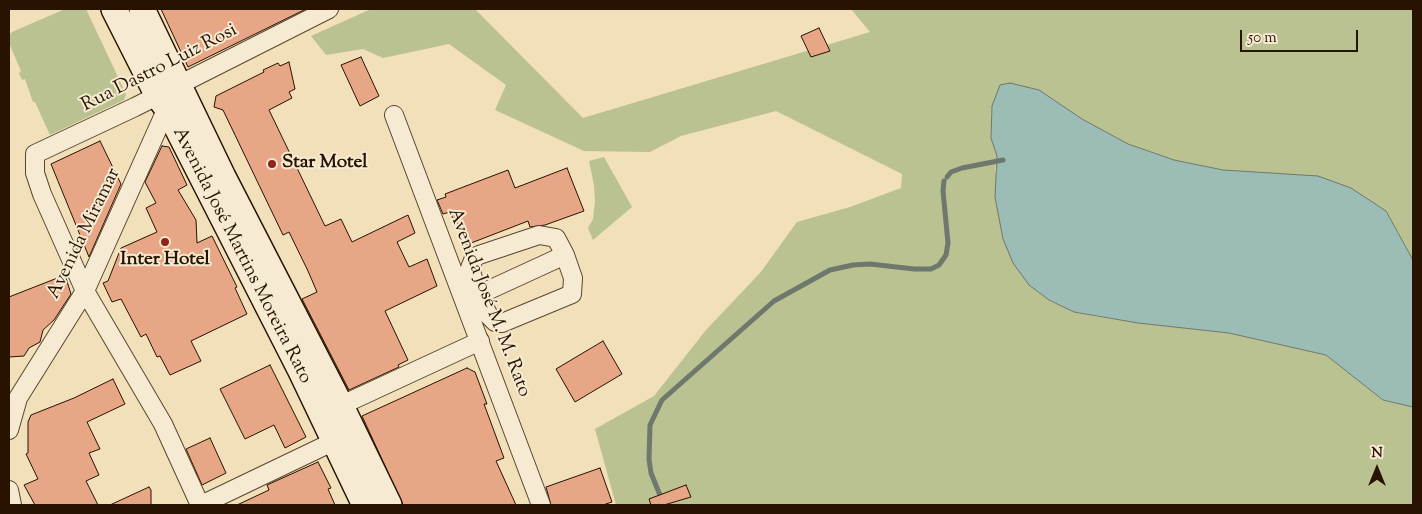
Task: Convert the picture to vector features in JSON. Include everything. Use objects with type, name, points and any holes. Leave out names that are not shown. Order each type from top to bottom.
[{"type":"street","name":"Avenida José Martins Moreira Rato","points":[[114,9],[168,96],[365,505]]},
{"type":"street","name":"Avenida José Martins Moreira Rato","points":[[142,9],[168,96],[194,116],[341,406],[388,505]]},
{"type":"street","name":"Rua Dastro Luiz Rosi","points":[[85,291],[40,187],[35,173],[36,154],[168,96],[308,13],[329,9]]},
{"type":"street","name":"Avenida Miramar","points":[[9,430],[18,398],[85,291],[168,96]]},
{"type":"street","name":"Avenida José M. M. Rato","points":[[394,115],[471,298],[480,341],[541,505]]},
{"type":"street","points":[[539,235],[556,238],[574,278],[572,294],[502,323],[495,322],[471,298],[470,268],[474,258],[539,235]]},
{"type":"street","points":[[471,298],[565,256]]},
{"type":"street","points":[[85,291],[163,424],[201,505],[341,438],[350,441],[363,454]]},
{"type":"street","points":[[311,396],[324,407],[333,410],[480,341]]},
{"type":"street","points":[[9,490],[12,505]]},
{"type":"green space","points":[[65,9],[86,9],[126,94],[124,100],[50,135],[35,102],[33,102],[25,79],[22,80],[19,73],[21,71],[9,43],[9,36],[12,32]]},
{"type":"green space","points":[[371,9],[475,9],[583,118],[870,32],[851,9],[1413,9],[1413,260],[1386,211],[1223,170],[1174,160],[1128,144],[1082,119],[992,106],[991,138],[997,156],[995,170],[1049,300],[1074,312],[1138,323],[1229,333],[1326,355],[1383,400],[1413,407],[1413,505],[616,505],[595,429],[654,396],[706,330],[760,273],[797,222],[850,207],[901,188],[902,174],[776,111],[681,136],[650,152],[584,151],[495,110],[506,85],[449,44],[383,58],[363,49],[326,55],[311,36]]},
{"type":"green space","points":[[604,157],[632,207],[593,240],[588,228],[593,219],[595,201],[589,161]]},
{"type":"water","points":[[1010,83],[1039,90],[1082,119],[1128,144],[1174,160],[1223,170],[1318,176],[1351,188],[1386,211],[1413,260],[1413,407],[1383,400],[1326,355],[1229,333],[1138,323],[1074,312],[1049,300],[1029,285],[1013,263],[1003,239],[995,197],[997,156],[991,138],[992,106],[1000,85]]},
{"type":"building","points":[[161,9],[306,9],[188,67]]},
{"type":"building","points":[[819,28],[830,51],[811,57],[801,36]]},
{"type":"building","points":[[361,57],[379,96],[360,106],[341,65]]},
{"type":"building","points":[[289,62],[295,89],[289,92],[292,98],[269,110],[325,226],[341,219],[352,242],[408,215],[415,233],[397,242],[409,267],[427,259],[437,286],[385,311],[408,360],[398,365],[399,367],[349,390],[302,299],[317,292],[308,271],[289,232],[283,235],[223,110],[214,107],[216,96],[278,63],[280,66]]},
{"type":"building","points":[[100,141],[121,184],[89,257],[51,164]]},
{"type":"building","points":[[162,146],[169,147],[187,185],[178,190],[196,220],[197,243],[212,236],[237,287],[235,288],[247,314],[191,341],[201,361],[170,375],[160,356],[157,357],[146,334],[141,337],[121,299],[112,302],[103,283],[108,281],[121,248],[157,232],[146,208],[156,203],[145,182]]},
{"type":"building","points":[[567,168],[584,211],[545,225],[530,227],[528,221],[466,245],[455,218],[453,219],[450,212],[443,214],[437,200],[446,197],[445,194],[508,170],[515,188]]},
{"type":"building","points":[[65,275],[71,294],[54,320],[43,330],[40,342],[29,348],[24,356],[9,357],[9,297]]},
{"type":"building","points":[[603,341],[622,374],[575,402],[556,369]]},
{"type":"building","points":[[270,365],[306,437],[285,448],[274,425],[245,439],[220,389]]},
{"type":"building","points":[[467,368],[475,372],[487,404],[484,404],[504,458],[496,461],[516,505],[403,505],[362,416]]},
{"type":"building","points":[[113,379],[125,404],[87,422],[100,449],[89,453],[99,475],[86,481],[98,505],[35,505],[24,485],[38,479],[26,454],[28,453],[28,422],[31,415],[74,398]]},
{"type":"building","points":[[210,438],[226,473],[202,485],[186,449]]},
{"type":"building","points":[[318,462],[331,488],[328,489],[335,505],[237,505],[269,490],[267,485]]},
{"type":"building","points":[[600,468],[612,502],[603,505],[551,505],[546,487]]},
{"type":"building","points":[[686,485],[691,497],[664,505],[651,505],[649,499]]},
{"type":"building","points":[[149,487],[151,490],[151,505],[110,505]]},
{"type":"waterway","points":[[947,177],[951,172],[962,168],[1003,160]]},
{"type":"waterway","points":[[664,505],[651,473],[649,459],[650,425],[662,400],[774,301],[830,270],[853,265],[870,264],[914,269],[931,269],[939,265],[946,255],[948,243],[943,191],[944,181]]},
{"type":"place","name":"Star Motel","points":[[272,164]]},
{"type":"place","name":"Inter Hotel","points":[[165,242]]}]
